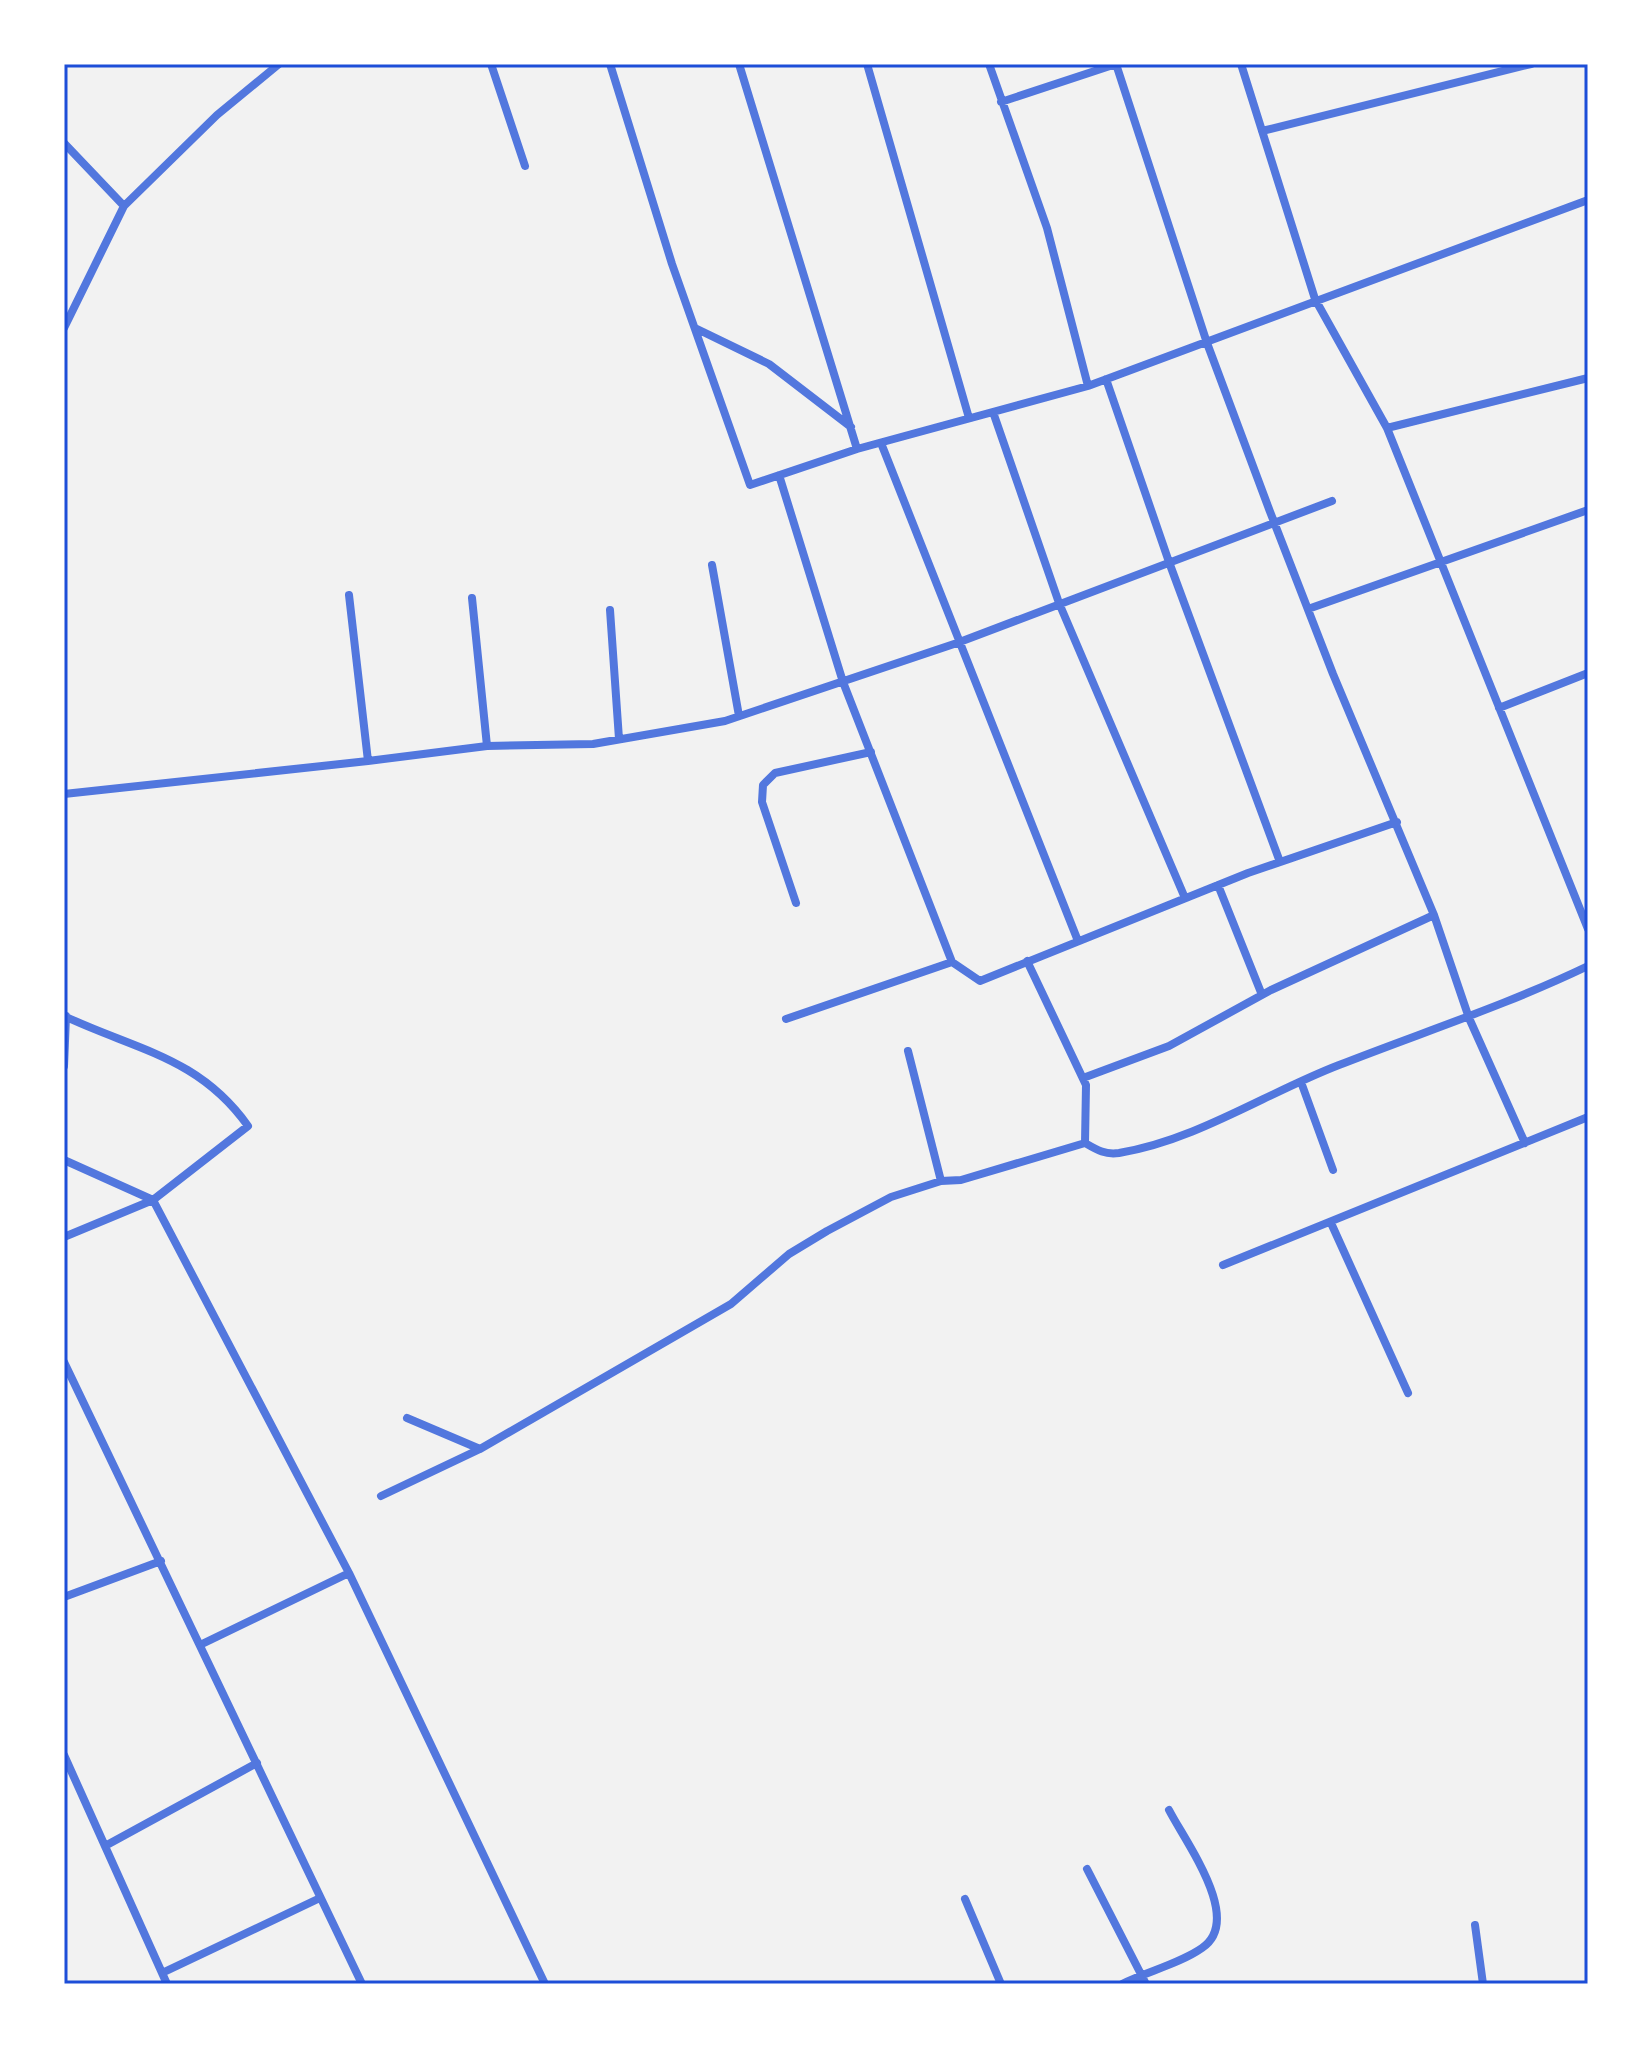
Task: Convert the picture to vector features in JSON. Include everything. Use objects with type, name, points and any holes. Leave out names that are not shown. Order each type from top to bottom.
[{"type":"street","points":[[64,328],[124,206],[217,115],[279,64]]},
{"type":"street","points":[[491,64],[525,166]]},
{"type":"street","points":[[610,64],[695,328],[750,485],[857,449],[1088,386],[1588,200]]},
{"type":"street","points":[[739,64],[857,449]]},
{"type":"street","points":[[867,64],[969,418]]},
{"type":"street","points":[[989,64],[1047,228],[1088,386]]},
{"type":"street","points":[[1001,102],[1116,64],[1207,343],[1274,522],[1434,915],[1469,1018],[1525,1143]]},
{"type":"street","points":[[1241,64],[1315,299],[1387,428],[1588,929]]},
{"type":"street","points":[[1262,131],[1531,64]]},
{"type":"street","points":[[64,143],[124,206]]},
{"type":"street","points":[[695,328],[769,364],[851,427]]},
{"type":"street","points":[[1387,428],[1588,378]]},
{"type":"street","points":[[1106,379],[1169,562],[1280,862]]},
{"type":"street","points":[[993,412],[1059,603],[1185,898]]},
{"type":"street","points":[[881,443],[957,643],[1078,941]]},
{"type":"street","points":[[779,475],[843,682],[952,962],[980,981],[1218,885],[1397,822]]},
{"type":"street","points":[[64,794],[487,746],[593,744],[739,716],[957,643],[1332,501]]},
{"type":"street","points":[[1308,609],[1588,510]]},
{"type":"street","points":[[712,565],[739,716]]},
{"type":"street","points":[[349,595],[368,761]]},
{"type":"street","points":[[472,598],[487,746]]},
{"type":"street","points":[[610,610],[619,739]]},
{"type":"street","points":[[1499,708],[1588,673]]},
{"type":"street","points":[[796,903],[762,802],[763,785],[775,773],[871,752]]},
{"type":"street","points":[[1218,885],[1262,995]]},
{"type":"street","points":[[1083,1078],[1169,1046],[1262,995],[1434,915]]},
{"type":"street","points":[[1027,961],[1086,1085],[1085,1143]]},
{"type":"street","points":[[786,1019],[952,962]]},
{"type":"street","points":[[381,1496],[480,1449],[731,1304],[789,1254],[891,1197],[1085,1143],[1100,1152],[1131,1150],[1178,1136],[1301,1082],[1469,1018],[1588,966]]},
{"type":"street","points":[[64,1066],[65,1015],[191,1069],[230,1101],[248,1126],[153,1200],[64,1237]]},
{"type":"street","points":[[908,1051],[941,1181]]},
{"type":"street","points":[[1301,1082],[1333,1170]]},
{"type":"street","points":[[1223,1265],[1588,1117]]},
{"type":"street","points":[[64,1160],[153,1200],[349,1573],[545,1984]]},
{"type":"street","points":[[1331,1223],[1408,1393]]},
{"type":"street","points":[[64,1362],[202,1644],[362,1984]]},
{"type":"street","points":[[407,1418],[480,1449]]},
{"type":"street","points":[[64,1597],[161,1561]]},
{"type":"street","points":[[202,1644],[349,1573]]},
{"type":"street","points":[[64,1755],[167,1984]]},
{"type":"street","points":[[105,1846],[257,1763]]},
{"type":"street","points":[[1122,1984],[1200,1950],[1215,1938],[1219,1926],[1214,1897],[1169,1810]]},
{"type":"street","points":[[1087,1869],[1146,1984]]},
{"type":"street","points":[[162,1973],[320,1898]]},
{"type":"street","points":[[965,1899],[1001,1984]]},
{"type":"street","points":[[1475,1925],[1483,1984]]}]
